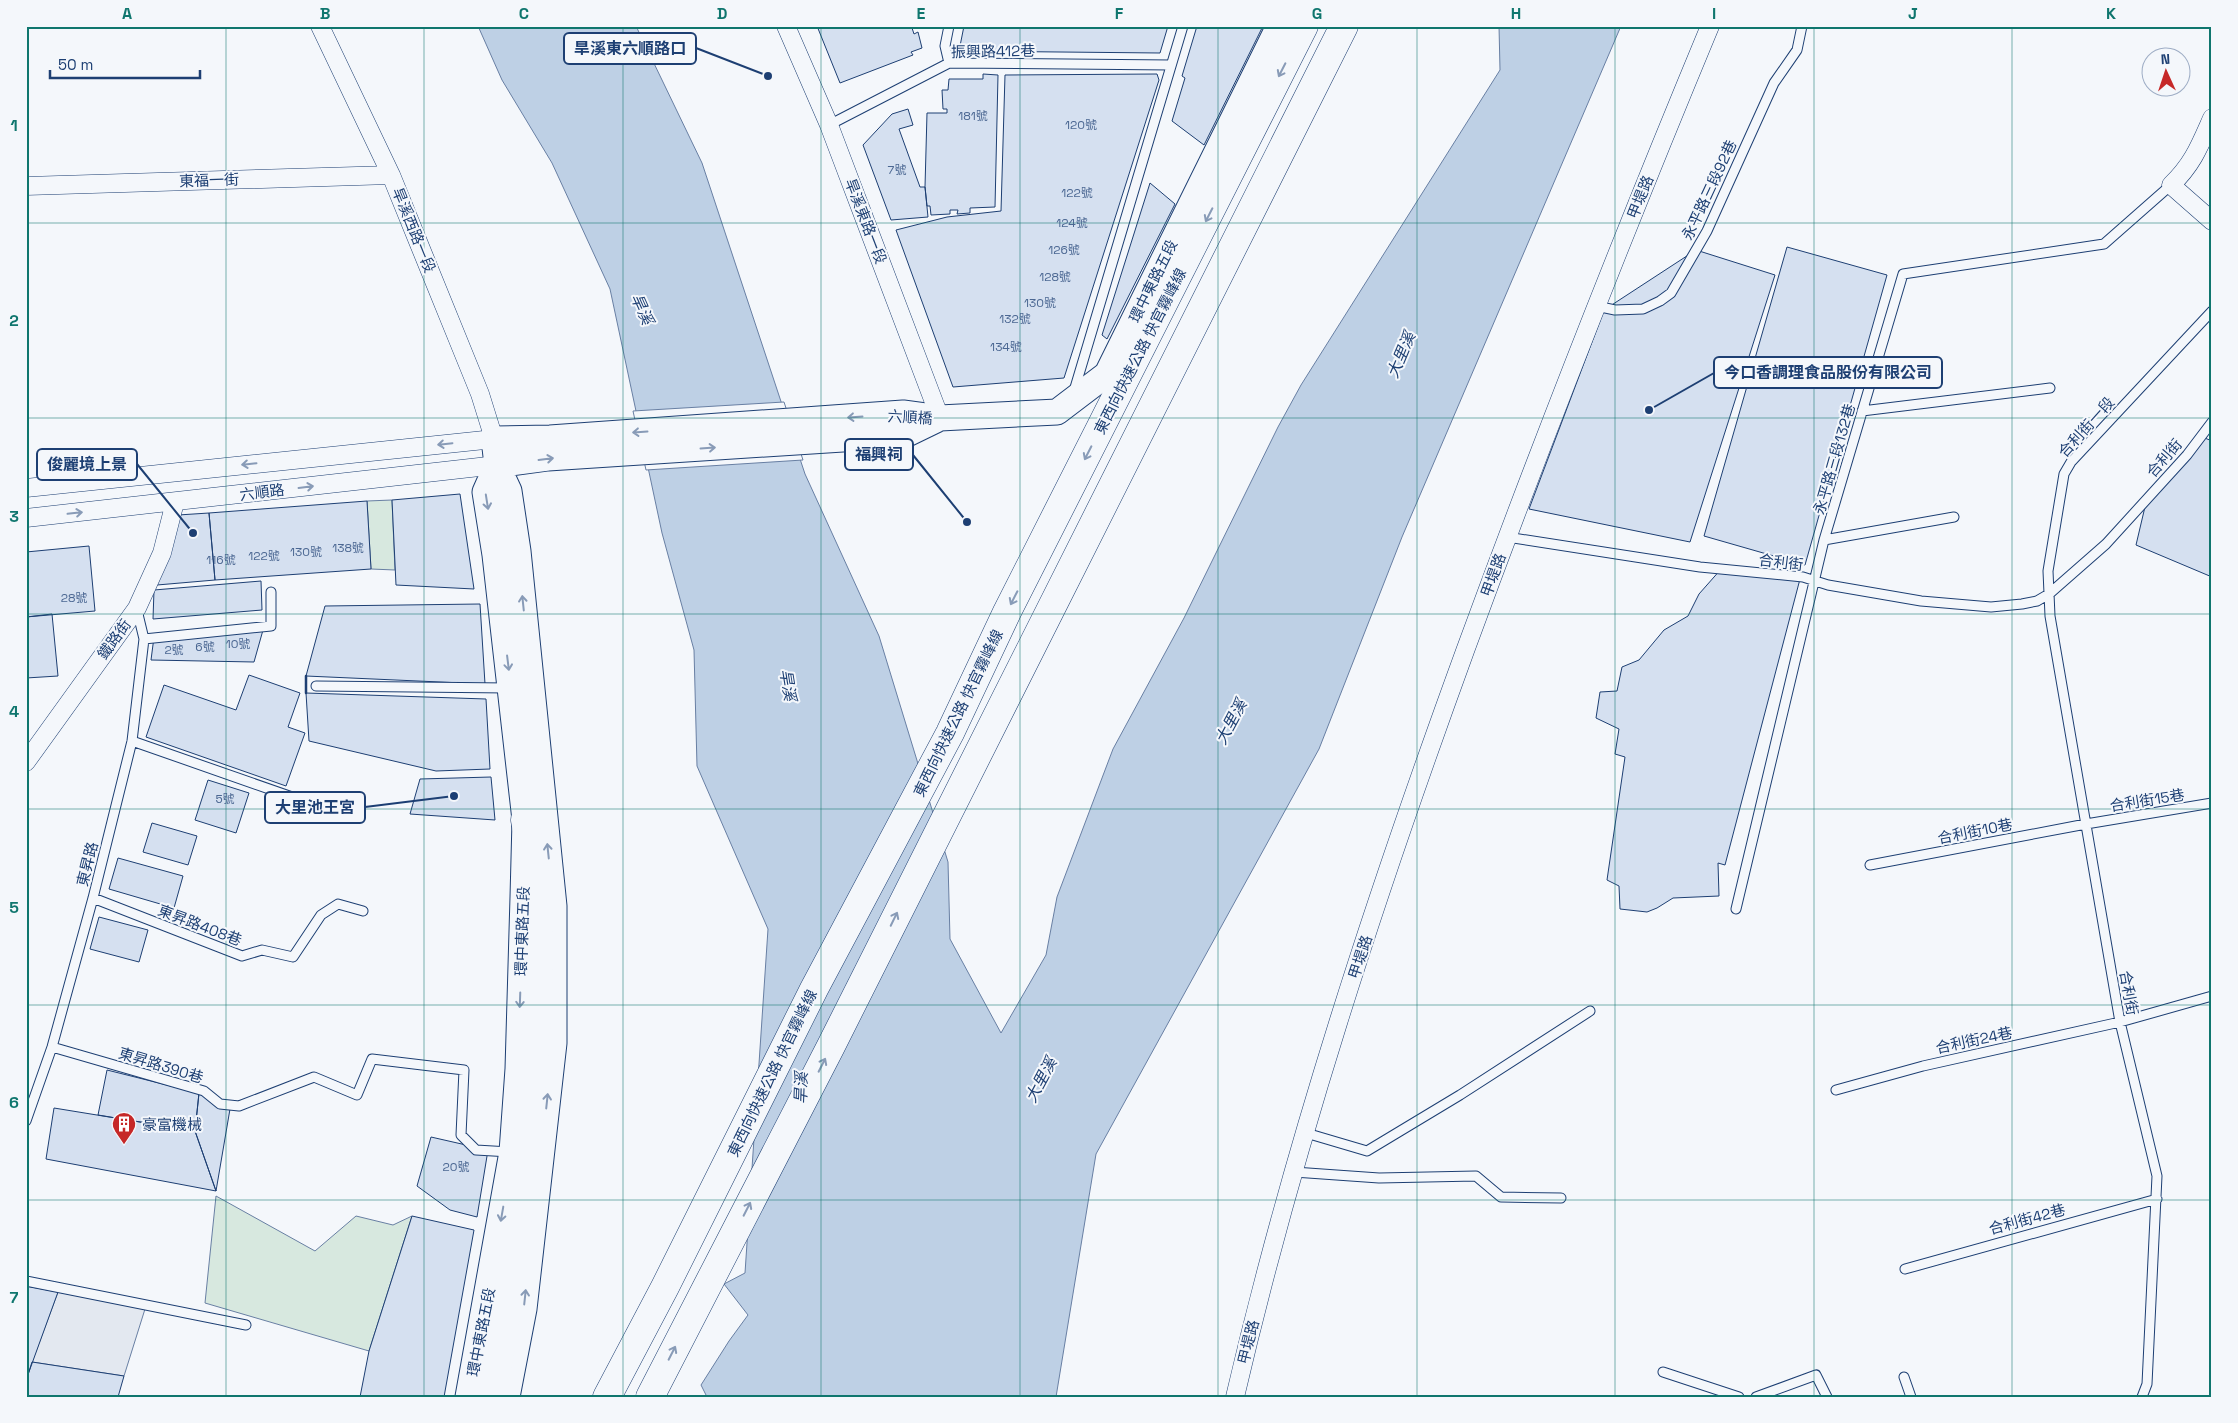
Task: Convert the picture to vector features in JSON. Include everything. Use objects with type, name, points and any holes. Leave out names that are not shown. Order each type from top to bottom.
[{"type":"highway","name":"東西向快速公路 快官霧峰線","points":[[607,1397],[665,1288],[814,989],[950,733],[1007,612],[1304,26]]},
{"type":"highway","points":[[650,1397],[836,1037],[1344,26]]},
{"type":"highway","points":[[492,1397],[505,1322],[520,1150],[538,1008],[539,894],[525,820]]},
{"type":"street","name":"旱溪西路一段","points":[[320,26],[391,175],[480,394],[494,439]]},
{"type":"street","name":"旱溪東路一段","points":[[786,26],[829,125],[940,418]]},
{"type":"street","name":"環中東路五段","points":[[940,418],[1057,412],[1071,404],[1107,374],[1279,26]]},
{"type":"street","name":"甲堤路","points":[[1235,1397],[1294,1172],[1357,963],[1419,780],[1507,538],[1596,306],[1710,26]]},
{"type":"street","points":[[2212,118],[2187,170],[2171,185],[2212,221]]},
{"type":"street","name":"東福一街","points":[[26,186],[391,175]]},
{"type":"street","name":"六順橋","points":[[494,439],[550,438],[903,413],[940,418]]},
{"type":"street","name":"六順橋","points":[[497,465],[558,457],[905,435],[940,418]]},
{"type":"street","name":"環中東路五段","points":[[494,439],[497,465],[509,491],[518,552],[554,906],[554,1043],[524,1309],[508,1397]]},
{"type":"street","name":"六順路","points":[[26,488],[494,439]]},
{"type":"street","points":[[497,465],[485,492],[495,555],[525,820]]},
{"type":"street","name":"六順路","points":[[26,518],[497,465]]},
{"type":"street","name":"鐵路街","points":[[26,762],[137,608],[162,552],[175,502]]},
{"type":"street","name":"環中東路五段","points":[[468,1397],[520,1150]]},
{"type":"lane","points":[[949,26],[945,46],[949,63]]},
{"type":"lane","points":[[1071,404],[1183,26]]},
{"type":"lane","name":"永平路三段92巷","points":[[1596,306],[1615,310],[1643,309],[1671,293],[1707,231],[1774,83],[1798,50],[1802,26]]},
{"type":"lane","name":"振興路412巷","points":[[829,125],[949,63],[1170,65]]},
{"type":"lane","name":"永平路三段132巷","points":[[1736,909],[1824,540],[1903,274],[2104,244],[2171,185]]},
{"type":"lane","name":"合利街一段","points":[[2049,594],[2048,571],[2064,474],[2071,462],[2212,311]]},
{"type":"lane","points":[[1862,411],[2050,388]]},
{"type":"lane","name":"合利街","points":[[1507,538],[1700,566],[1802,577],[1828,585],[1921,601],[1991,607],[2022,604],[2038,601],[2049,594],[2106,544],[2187,455],[2212,422]]},
{"type":"lane","points":[[1824,540],[1954,517]]},
{"type":"lane","points":[[144,639],[271,626],[271,592]]},
{"type":"lane","name":"合利街","points":[[2049,594],[2050,616],[2120,1022],[2157,1176],[2147,1384],[2142,1397]]},
{"type":"lane","name":"東昇路","points":[[26,1121],[52,1047],[93,898],[132,741],[144,639],[137,608]]},
{"type":"lane","points":[[316,686],[511,688]]},
{"type":"lane","points":[[132,741],[295,798]]},
{"type":"lane","name":"合利街15巷","points":[[2086,824],[2212,803]]},
{"type":"lane","name":"合利街10巷","points":[[1870,865],[2086,824]]},
{"type":"lane","name":"東昇路408巷","points":[[93,898],[242,956],[262,950],[293,957],[321,915],[338,904],[363,911]]},
{"type":"lane","name":"合利街24巷","points":[[1836,1090],[1923,1066],[2120,1022],[2212,996]]},
{"type":"lane","points":[[1306,1133],[1367,1151],[1460,1095],[1590,1011]]},
{"type":"lane","name":"東昇路390巷","points":[[52,1047],[204,1091],[220,1104],[239,1106],[314,1077],[357,1095],[372,1059],[464,1070],[462,1135],[476,1150],[520,1150]]},
{"type":"lane","points":[[1294,1172],[1379,1178],[1476,1176],[1501,1197],[1560,1198]]},
{"type":"lane","name":"合利街42巷","points":[[1905,1269],[2157,1199]]},
{"type":"lane","points":[[26,1281],[246,1325]]},
{"type":"lane","points":[[1663,1372],[1739,1397]]},
{"type":"lane","points":[[1756,1397],[1816,1375],[1827,1397]]},
{"type":"lane","points":[[1904,1377],[1911,1397]]},
{"type":"shaded area","points":[[392,500],[395,570],[371,569],[367,501]]},
{"type":"shaded area","points":[[216,1196],[315,1251],[356,1216],[393,1225],[412,1216],[369,1351],[205,1303]]},
{"type":"shaded area","points":[[58,1292],[145,1309],[124,1376],[32,1362]]},
{"type":"water","points":[[478,26],[636,26],[702,163],[805,474],[879,636],[948,862],[950,939],[1001,1033],[1046,955],[1057,897],[1113,749],[1184,618],[1278,427],[1301,385],[1500,70],[1499,26],[1621,26],[1402,537],[1319,749],[1096,1154],[1056,1397],[707,1397],[701,1385],[748,1315],[724,1284],[745,1273],[768,929],[697,766],[694,650],[662,533],[610,289],[552,163],[502,80]]},
{"type":"pier","points":[[784,402],[803,460],[646,470],[633,411]]},
{"type":"building","points":[[817,26],[916,26],[912,28],[914,34],[918,32],[922,48],[911,52],[913,55],[840,83]]},
{"type":"building","points":[[964,26],[1168,26],[1160,53],[959,51]]},
{"type":"building","points":[[1197,26],[1263,26],[1204,145],[1172,121],[1185,78],[1182,76]]},
{"type":"building","points":[[983,74],[998,75],[995,207],[970,208],[970,213],[957,214],[958,210],[950,210],[950,214],[931,215],[930,206],[927,206],[925,187],[927,113],[947,113],[947,109],[943,109],[942,90],[948,90],[949,79],[983,79]]},
{"type":"building","points":[[1157,74],[1159,80],[1064,378],[953,387],[896,230],[947,217],[1001,211],[1005,75]]},
{"type":"building","points":[[908,109],[913,125],[899,129],[920,187],[925,187],[928,217],[891,220],[863,145],[892,114]]},
{"type":"building","points":[[1150,183],[1175,204],[1107,339],[1102,335]]},
{"type":"building","points":[[1787,247],[1887,275],[1805,565],[1704,536]]},
{"type":"building","points":[[1696,250],[1775,275],[1690,542],[1529,509],[1604,310]]},
{"type":"building","points":[[2200,436],[2212,441],[2212,577],[2136,545],[2148,494]]},
{"type":"building","points":[[460,494],[474,589],[396,585],[392,500]]},
{"type":"building","points":[[367,501],[371,569],[215,580],[209,513]]},
{"type":"building","points":[[209,513],[215,580],[157,585],[178,515]]},
{"type":"building","points":[[89,546],[95,611],[26,617],[26,552]]},
{"type":"building","points":[[1722,568],[1800,579],[1725,865],[1718,863],[1719,896],[1673,898],[1647,912],[1620,909],[1619,886],[1607,880],[1625,757],[1615,754],[1619,729],[1596,718],[1600,692],[1617,691],[1622,667],[1639,660],[1664,630],[1688,616],[1699,594]]},
{"type":"building","points":[[261,581],[262,610],[153,619],[154,590]]},
{"type":"building","points":[[480,604],[485,684],[306,676],[325,606]]},
{"type":"building","points":[[52,614],[58,676],[26,678],[26,617]]},
{"type":"building","points":[[263,630],[254,662],[151,660],[154,637]]},
{"type":"building","points":[[249,675],[300,693],[288,727],[305,733],[286,786],[146,737],[164,685],[236,710]]},
{"type":"building","points":[[306,693],[486,699],[490,769],[436,771],[309,741]]},
{"type":"building","points":[[491,777],[495,820],[410,814],[420,779]]},
{"type":"building","points":[[208,780],[249,793],[236,833],[195,820]]},
{"type":"building","points":[[152,823],[197,836],[188,865],[143,852]]},
{"type":"building","points":[[118,858],[183,876],[174,908],[109,889]]},
{"type":"building","points":[[99,917],[148,930],[139,962],[90,949]]},
{"type":"building","points":[[107,1070],[199,1093],[195,1131],[98,1115]]},
{"type":"building","points":[[199,1093],[230,1109],[216,1191],[195,1131]]},
{"type":"building","name":"豪富機械","points":[[54,1108],[195,1131],[216,1191],[46,1159]]},
{"type":"building","points":[[431,1137],[488,1150],[477,1217],[450,1210],[417,1186]]},
{"type":"building","points":[[412,1216],[474,1230],[444,1397],[360,1397],[369,1351]]},
{"type":"building","points":[[26,1286],[58,1292],[26,1380]]},
{"type":"building","points":[[32,1362],[124,1376],[118,1397],[26,1397],[26,1381]]},
{"type":"wall","points":[[306,676],[306,693]]},
{"type":"place","name":"旱溪東六順路口","points":[[768,76]]},
{"type":"place","name":"今口香調理食品股份有限公司","points":[[1649,410]]},
{"type":"place","name":"福興祠","points":[[967,522]]},
{"type":"place","name":"俊麗境上景","points":[[193,533]]},
{"type":"place","name":"大里池王宮","points":[[454,796]]},
{"type":"place","name":"豪富機械","points":[[124,1145]]},
{"type":"water label","name":"旱溪","points":[[642,309]]},
{"type":"water label","name":"大里溪","points":[[1401,355]]},
{"type":"water label","name":"旱溪","points":[[788,685]]},
{"type":"water label","name":"大里溪","points":[[1231,722]]},
{"type":"water label","name":"大里溪","points":[[1041,1080]]},
{"type":"water label","name":"旱溪","points":[[801,1088]]}]
